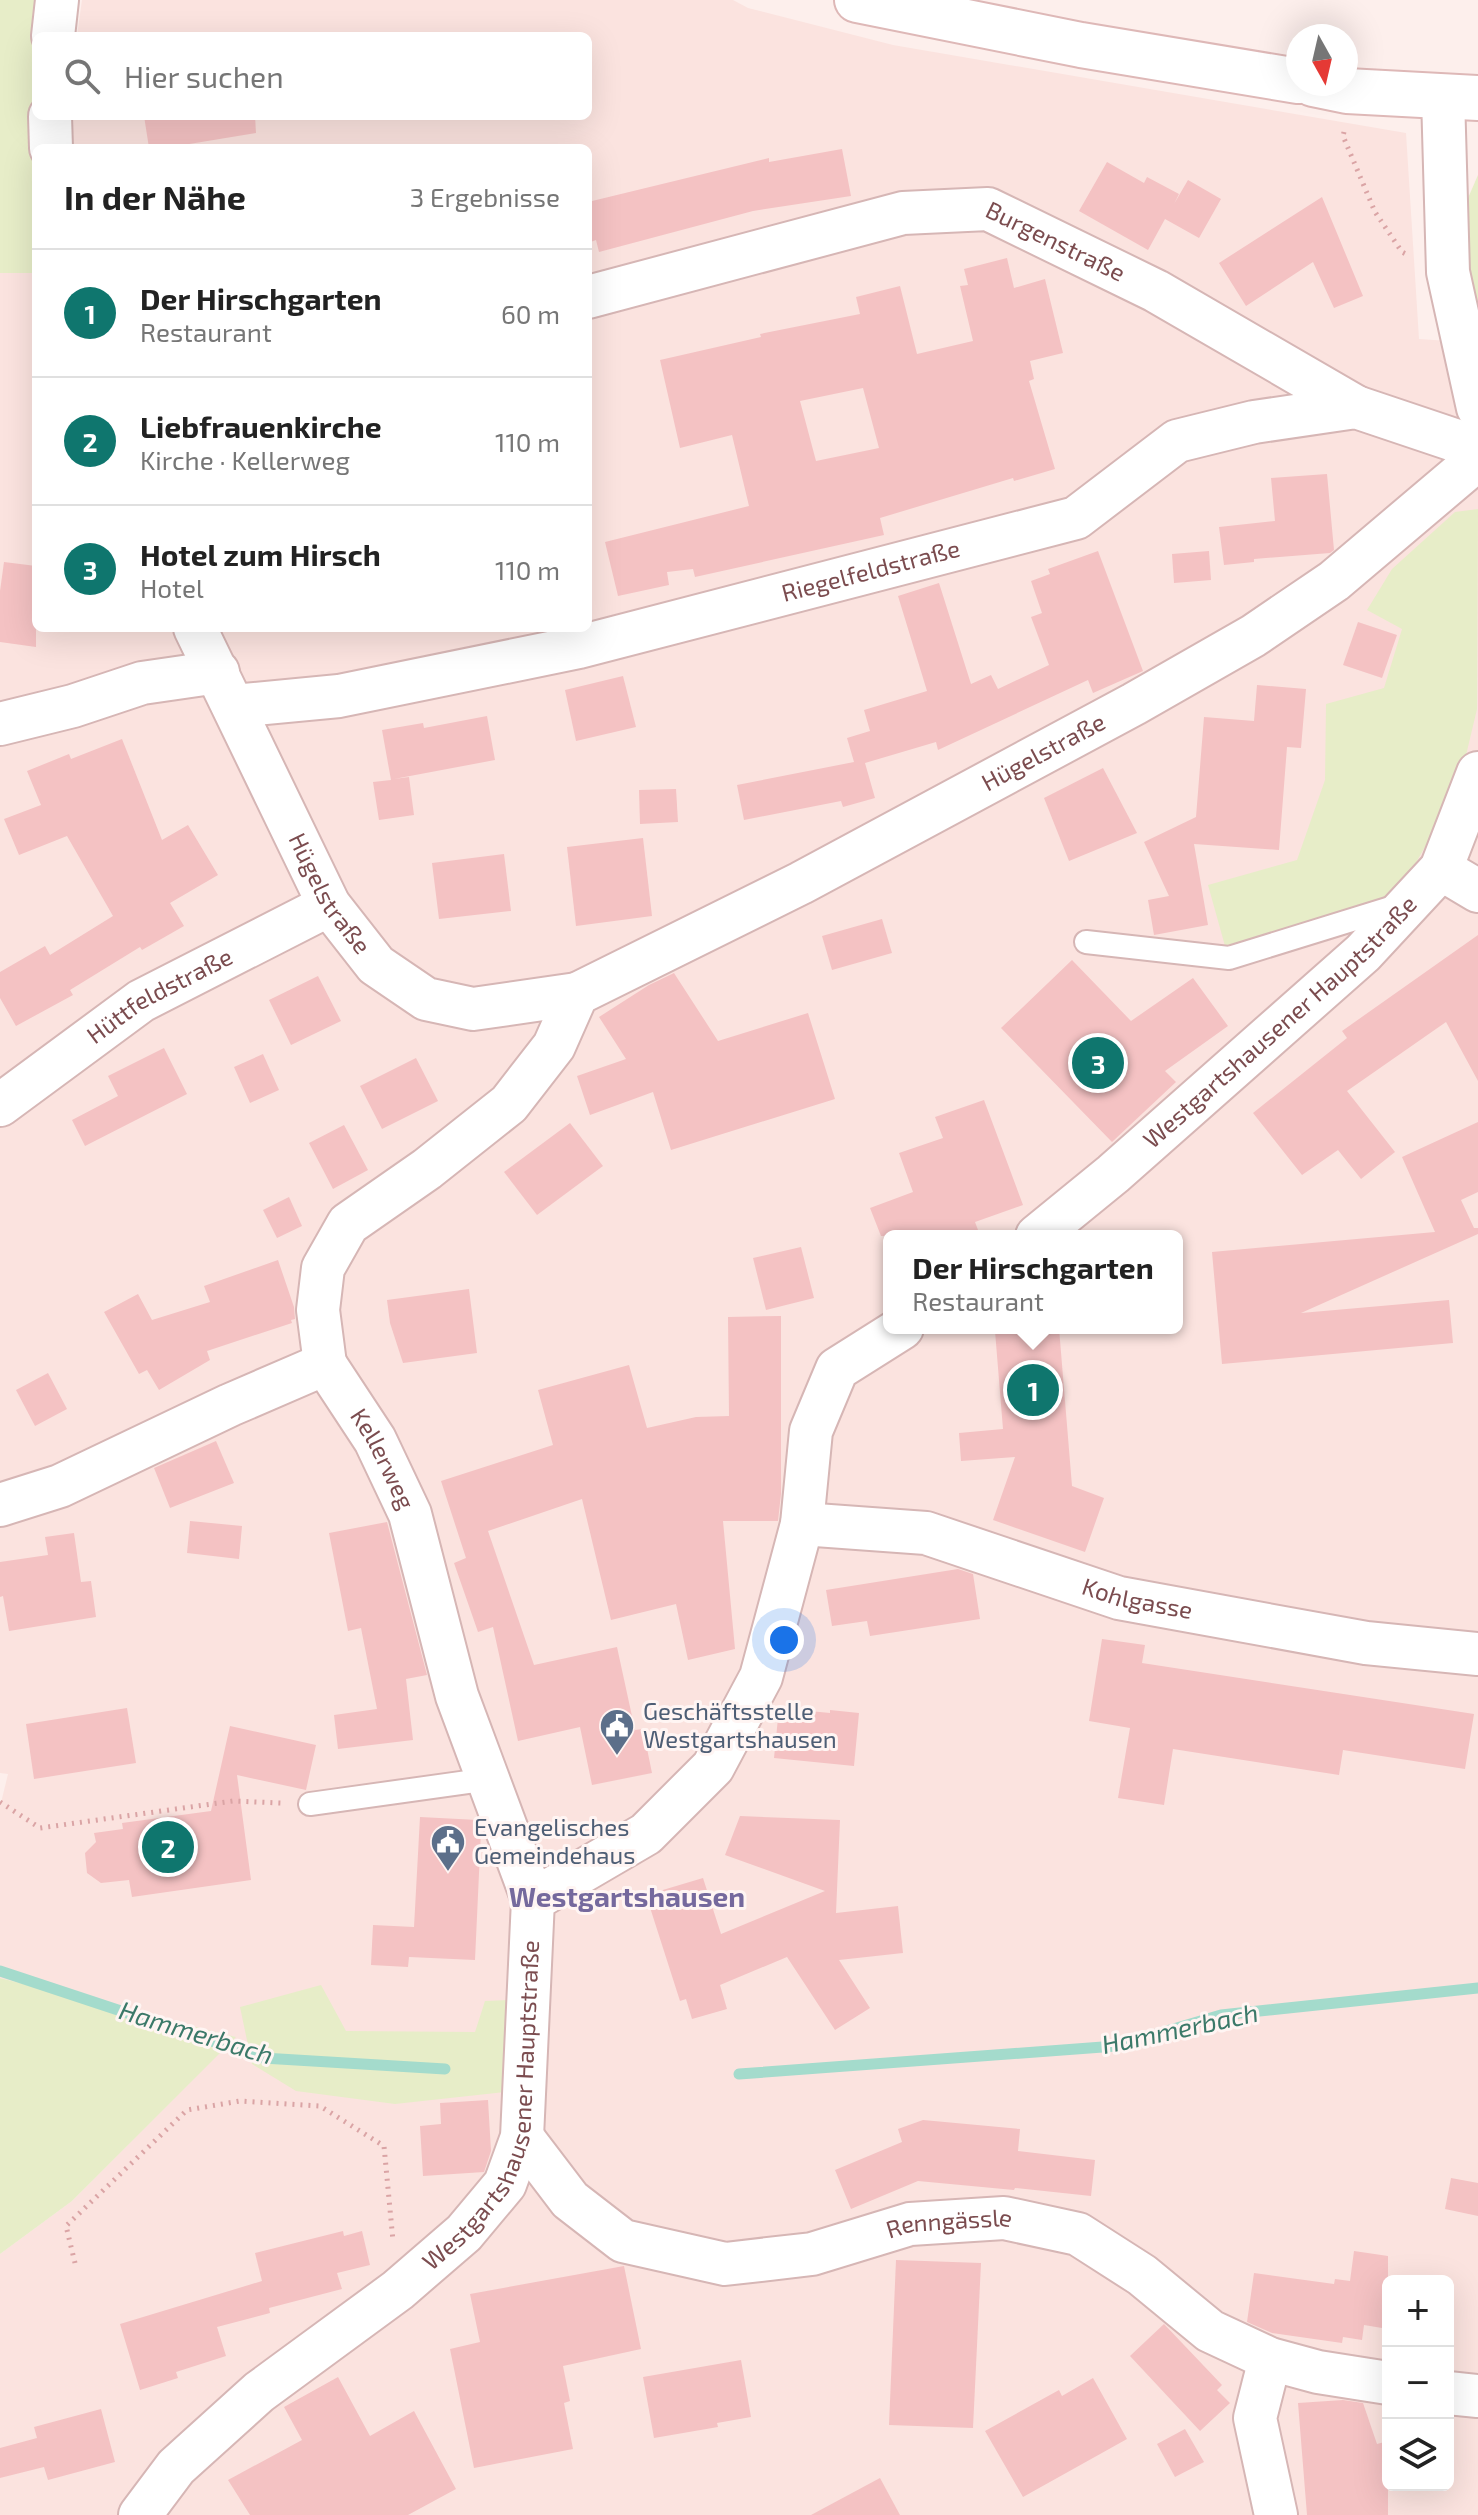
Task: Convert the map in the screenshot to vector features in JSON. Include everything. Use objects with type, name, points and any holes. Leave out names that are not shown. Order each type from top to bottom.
[{"type":"main road","points":[[857,0],[1081,45],[1286,79]]},
{"type":"main road","points":[[1358,89],[1460,97]]},
{"type":"street","points":[[53,32],[57,0]]},
{"type":"street","points":[[1460,97],[1448,272],[1476,389]]},
{"type":"street","points":[[50,120],[51,144]]},
{"type":"street","name":"Burgenstraße","points":[[592,296],[903,213],[988,209],[1156,291],[1356,407]]},
{"type":"street","name":"Riegelfeldstraße","points":[[226,689],[339,696],[579,647],[915,562],[1076,518],[1177,441],[1254,422],[1356,407],[1478,448]]},
{"type":"street","name":"Hügelstraße","points":[[197,632],[329,905],[376,965],[426,999],[473,1009],[577,994],[801,883],[1134,704],[1253,636],[1334,581],[1478,459]]},
{"type":"street","points":[[0,724],[73,706],[142,683],[226,689]]},
{"type":"street","name":"Westgartshausener Hauptstraße","points":[[1044,1230],[1113,1174],[1363,953],[1441,869],[1478,773]]},
{"type":"street","points":[[1441,869],[1478,891]]},
{"type":"street","name":"Hüttfeldstraße","points":[[0,1105],[141,1001],[329,905]]},
{"type":"street","points":[[0,1505],[60,1486],[230,1405],[325,1364],[318,1310],[323,1268],[348,1224],[427,1169],[509,1104],[554,1046],[577,994]]},
{"type":"street","name":"Westgartshausener Hauptstraße","points":[[140,2515],[176,2467],[259,2392],[398,2290],[464,2233],[505,2184],[522,2137],[533,1900],[646,1834],[713,1767],[761,1677],[802,1524],[811,1431],[837,1369],[892,1334]]},
{"type":"street","name":"Kellerweg","points":[[325,1364],[375,1440],[410,1514],[457,1696],[533,1900]]},
{"type":"street","name":"Kohlgasse","points":[[802,1524],[926,1533],[1119,1598],[1366,1643],[1478,1654]]},
{"type":"street","name":"Renngässle","points":[[522,2137],[570,2200],[623,2241],[725,2264],[812,2254],[910,2224],[1004,2218],[1078,2234],[1142,2275],[1210,2331],[1270,2359],[1318,2372],[1382,2382]]},
{"type":"street","points":[[1270,2359],[1255,2418],[1276,2515]]},
{"type":"street","points":[[1454,2394],[1478,2396]]},
{"type":"lane","points":[[1086,942],[1229,958],[1412,901]]},
{"type":"lane","points":[[310,1804],[489,1779]]},
{"type":"path","points":[[1332,96],[1343,136],[1375,212],[1402,252],[1448,272]]},
{"type":"path","points":[[0,1802],[40,1828],[233,1801],[310,1804]]},
{"type":"path","points":[[75,2263],[66,2226],[187,2110],[240,2101],[320,2106],[384,2146],[398,2290]]},
{"type":"shaded area","points":[[82,0],[733,0],[748,8],[893,45],[1406,133],[1419,339],[1478,343],[1478,2515],[0,2515],[0,2254],[72,2201],[235,2037],[0,1978],[0,1807],[8,1774],[0,1773],[0,273],[32,273],[32,632],[592,632],[592,144],[64,144],[67,120],[592,120],[592,32],[78,32]]},
{"type":"green space","points":[[0,0],[44,0],[37,32],[32,32],[32,273],[0,273]]},
{"type":"green space","points":[[1478,175],[1478,325],[1474,322],[1465,205]]},
{"type":"green space","points":[[1478,509],[1477,709],[1458,789],[1397,896],[1225,946],[1208,885],[1297,860],[1325,780],[1326,704],[1384,688],[1402,629],[1367,610],[1392,569],[1455,512]]},
{"type":"green space","points":[[0,1978],[236,2037],[72,2201],[0,2254]]},
{"type":"green space","points":[[321,1985],[346,2031],[475,2032],[485,2001],[509,2000],[505,2092],[395,2104],[296,2091],[252,2064],[240,2007]]},
{"type":"building","points":[[145,120],[255,120],[256,133],[189,144],[148,144]]},
{"type":"building","points":[[842,149],[851,196],[753,211],[599,252],[596,240],[592,242],[592,201],[769,158],[769,162]]},
{"type":"building","points":[[1107,162],[1144,183],[1147,177],[1179,194],[1174,204],[1188,180],[1221,199],[1199,238],[1165,219],[1148,250],[1079,211]]},
{"type":"building","points":[[1322,197],[1363,296],[1334,308],[1313,262],[1246,306],[1219,263]]},
{"type":"building","points":[[1007,258],[1014,288],[1045,279],[1063,353],[1030,361],[1034,379],[1029,381],[1055,469],[1014,481],[1013,478],[880,518],[884,535],[695,577],[693,569],[667,572],[669,585],[618,596],[605,542],[749,506],[732,435],[680,448],[660,360],[761,337],[760,334],[860,314],[856,297],[900,286],[917,354],[973,341],[960,286],[968,285],[964,269]],"holes":[[[863,388],[879,448],[816,461],[800,401]]]},
{"type":"building","points":[[1327,474],[1334,550],[1330,553],[1254,559],[1254,562],[1224,565],[1219,527],[1275,521],[1271,478]]},
{"type":"building","points":[[1098,551],[1143,671],[1093,693],[1088,680],[938,750],[936,742],[865,763],[875,798],[843,807],[841,801],[744,820],[737,785],[854,762],[847,738],[870,731],[864,710],[927,691],[898,596],[939,583],[971,684],[991,675],[998,689],[1049,665],[1031,617],[1042,613],[1031,581],[1050,574],[1048,569]]},
{"type":"building","points":[[1209,551],[1211,580],[1174,583],[1172,554]]},
{"type":"building","points":[[4,562],[32,566],[32,632],[36,632],[36,647],[0,642],[0,591]]},
{"type":"building","points":[[1358,622],[1397,635],[1382,678],[1343,665]]},
{"type":"building","points":[[623,676],[636,727],[576,741],[565,690]]},
{"type":"building","points":[[1257,685],[1306,689],[1301,748],[1287,747],[1279,850],[1194,844],[1208,925],[1154,935],[1148,900],[1169,896],[1144,842],[1196,817],[1204,717],[1254,721]]},
{"type":"building","points":[[487,716],[495,760],[394,779],[409,777],[414,815],[379,820],[373,782],[391,780],[382,730],[423,723],[424,728]]},
{"type":"building","points":[[122,739],[162,840],[188,825],[218,875],[170,903],[184,926],[142,950],[140,947],[70,990],[73,995],[16,1026],[0,998],[0,972],[45,946],[50,955],[113,916],[67,836],[19,855],[4,819],[41,805],[27,771],[69,754],[71,759]]},
{"type":"building","points":[[1103,768],[1137,833],[1069,861],[1044,798]]},
{"type":"building","points":[[676,789],[678,822],[640,824],[639,790]]},
{"type":"building","points":[[643,838],[652,916],[576,926],[567,847]]},
{"type":"building","points":[[504,854],[511,911],[439,919],[432,863]]},
{"type":"building","points":[[882,919],[892,953],[832,970],[822,936]]},
{"type":"building","points":[[1478,935],[1478,1081],[1446,1022],[1347,1091],[1395,1152],[1361,1179],[1338,1150],[1302,1175],[1253,1113],[1347,1038],[1342,1031]]},
{"type":"building","points":[[1072,960],[1131,1021],[1193,978],[1228,1026],[1165,1071],[1176,1082],[1112,1142],[1001,1028]]},
{"type":"building","points":[[674,973],[718,1041],[808,1013],[835,1099],[671,1150],[653,1092],[590,1115],[577,1076],[626,1059],[599,1017]]},
{"type":"building","points":[[318,976],[341,1021],[291,1045],[269,1000]]},
{"type":"building","points":[[164,1048],[187,1094],[85,1146],[72,1120],[118,1096],[108,1076]]},
{"type":"building","points":[[263,1054],[279,1090],[250,1103],[234,1067]]},
{"type":"building","points":[[416,1058],[438,1101],[382,1129],[360,1086]]},
{"type":"building","points":[[984,1100],[1023,1205],[975,1222],[978,1230],[883,1230],[881,1236],[870,1208],[913,1192],[899,1153],[943,1138],[935,1117]]},
{"type":"building","points":[[1478,1122],[1478,1192],[1461,1200],[1474,1228],[1478,1228],[1478,1234],[1301,1313],[1449,1300],[1453,1343],[1222,1364],[1212,1252],[1435,1232],[1402,1157]]},
{"type":"building","points":[[570,1123],[603,1166],[537,1215],[504,1172]]},
{"type":"building","points":[[344,1125],[368,1170],[333,1189],[309,1143]]},
{"type":"building","points":[[289,1197],[302,1226],[277,1238],[263,1210]]},
{"type":"building","points":[[801,1247],[814,1298],[766,1310],[753,1258]]},
{"type":"building","points":[[278,1260],[294,1307],[295,1319],[291,1320],[292,1323],[207,1351],[210,1360],[159,1390],[147,1370],[139,1374],[104,1312],[138,1294],[152,1320],[210,1302],[204,1286]]},
{"type":"building","points":[[469,1289],[477,1353],[403,1363],[390,1323],[387,1300]]},
{"type":"building","points":[[781,1316],[781,1494],[778,1521],[723,1521],[735,1649],[688,1660],[676,1604],[611,1620],[582,1499],[488,1531],[534,1665],[617,1647],[635,1730],[643,1729],[652,1773],[592,1785],[580,1727],[518,1741],[493,1627],[478,1632],[454,1563],[466,1558],[441,1481],[553,1445],[538,1390],[629,1365],[647,1428],[696,1417],[729,1416],[728,1317]]},
{"type":"building","points":[[995,1334],[1059,1334],[1072,1486],[1104,1498],[1085,1552],[993,1520],[1015,1457],[961,1461],[959,1433],[1003,1429]]},
{"type":"building","points":[[48,1373],[67,1409],[35,1426],[16,1390]]},
{"type":"building","points":[[216,1441],[234,1483],[170,1508],[154,1468]]},
{"type":"building","points":[[190,1521],[242,1526],[239,1559],[187,1553]]},
{"type":"building","points":[[387,1522],[427,1675],[406,1679],[413,1740],[338,1749],[334,1715],[377,1709],[361,1628],[348,1631],[329,1533]]},
{"type":"building","points":[[74,1533],[81,1582],[91,1581],[96,1617],[9,1631],[3,1596],[0,1597],[0,1562],[48,1555],[45,1537]]},
{"type":"building","points":[[958,1569],[973,1574],[980,1619],[870,1636],[867,1621],[832,1626],[826,1590]]},
{"type":"building","points":[[1102,1639],[1145,1645],[1142,1663],[1474,1714],[1465,1769],[1343,1750],[1339,1775],[1173,1749],[1164,1805],[1118,1798],[1130,1728],[1089,1721]]},
{"type":"building","points":[[127,1708],[136,1763],[34,1779],[26,1724]]},
{"type":"building","points":[[779,1708],[859,1713],[854,1766],[774,1758]]},
{"type":"building","points":[[230,1726],[316,1745],[306,1790],[237,1775],[251,1880],[132,1897],[129,1880],[101,1883],[87,1873],[85,1853],[96,1842],[94,1833],[123,1829],[122,1823],[211,1811]]},
{"type":"building","points":[[740,1816],[840,1820],[836,1913],[898,1906],[903,1953],[839,1960],[870,2008],[835,2030],[787,1957],[720,1985],[727,2009],[692,2019],[686,1999],[680,2001],[646,1895],[703,1878],[721,1934],[825,1891],[725,1855]]},
{"type":"building","name":"Evangelisches Gemeindehaus","points":[[420,1817],[478,1820],[481,1830],[475,1960],[409,1957],[408,1967],[371,1965],[373,1925],[414,1927]]},
{"type":"building","points":[[488,2100],[491,2151],[484,2172],[423,2176],[420,2126],[441,2124],[440,2103]]},
{"type":"building","points":[[923,2120],[1020,2129],[1018,2151],[1095,2160],[1091,2196],[918,2181],[851,2209],[835,2170],[902,2142],[898,2129]]},
{"type":"building","points":[[1451,2178],[1478,2183],[1478,2216],[1445,2209]]},
{"type":"building","points":[[343,2231],[344,2236],[362,2231],[370,2265],[337,2273],[342,2289],[269,2308],[270,2313],[217,2327],[226,2356],[176,2372],[178,2378],[140,2390],[120,2324],[262,2281],[255,2253]]},
{"type":"building","points":[[1354,2251],[1388,2256],[1388,2275],[1382,2275],[1382,2328],[1364,2325],[1362,2340],[1343,2337],[1342,2343],[1272,2333],[1247,2322],[1254,2273],[1334,2284],[1335,2279],[1350,2281]]},
{"type":"building","points":[[896,2260],[981,2263],[973,2428],[889,2425]]},
{"type":"building","points":[[624,2266],[641,2349],[563,2366],[570,2401],[564,2403],[573,2449],[474,2468],[450,2349],[480,2342],[470,2294]]},
{"type":"building","points":[[1164,2324],[1222,2385],[1217,2390],[1230,2403],[1200,2431],[1130,2356]]},
{"type":"building","points":[[741,2360],[751,2417],[717,2423],[718,2427],[654,2438],[643,2377]]},
{"type":"building","points":[[338,2377],[370,2436],[414,2411],[456,2489],[408,2515],[250,2515],[228,2480],[302,2440],[284,2407]]},
{"type":"building","points":[[1093,2378],[1127,2439],[1023,2497],[985,2431],[1059,2390],[1062,2396]]},
{"type":"building","points":[[1343,2400],[1363,2403],[1377,2444],[1382,2443],[1382,2491],[1388,2491],[1388,2515],[1307,2515],[1298,2403]]},
{"type":"building","points":[[101,2409],[115,2462],[48,2480],[44,2467],[0,2478],[0,2448],[37,2438],[34,2427]]},
{"type":"building","points":[[1185,2429],[1204,2462],[1175,2477],[1157,2444]]},
{"type":"building","points":[[880,2478],[900,2515],[811,2515]]},
{"type":"waterway","name":"Hammerbach","points":[[0,1971],[263,2058],[445,2069]]},
{"type":"waterway","name":"Hammerbach","points":[[739,2074],[1116,2046],[1221,2015],[1478,1988]]},
{"type":"place","name":"Hotel zum Hirsch","points":[[1098,1063]]},
{"type":"place","name":"Der Hirschgarten","points":[[1033,1390]]},
{"type":"place","name":"Geschäftsstelle Westgartshausen","points":[[617,1757]]},
{"type":"place","name":"Liebfrauenkirche","points":[[168,1847]]},
{"type":"place","name":"Evangelisches Gemeindehaus","points":[[448,1873]]},
{"type":"district","name":"Westgartshausen","points":[[627,1897]]}]
